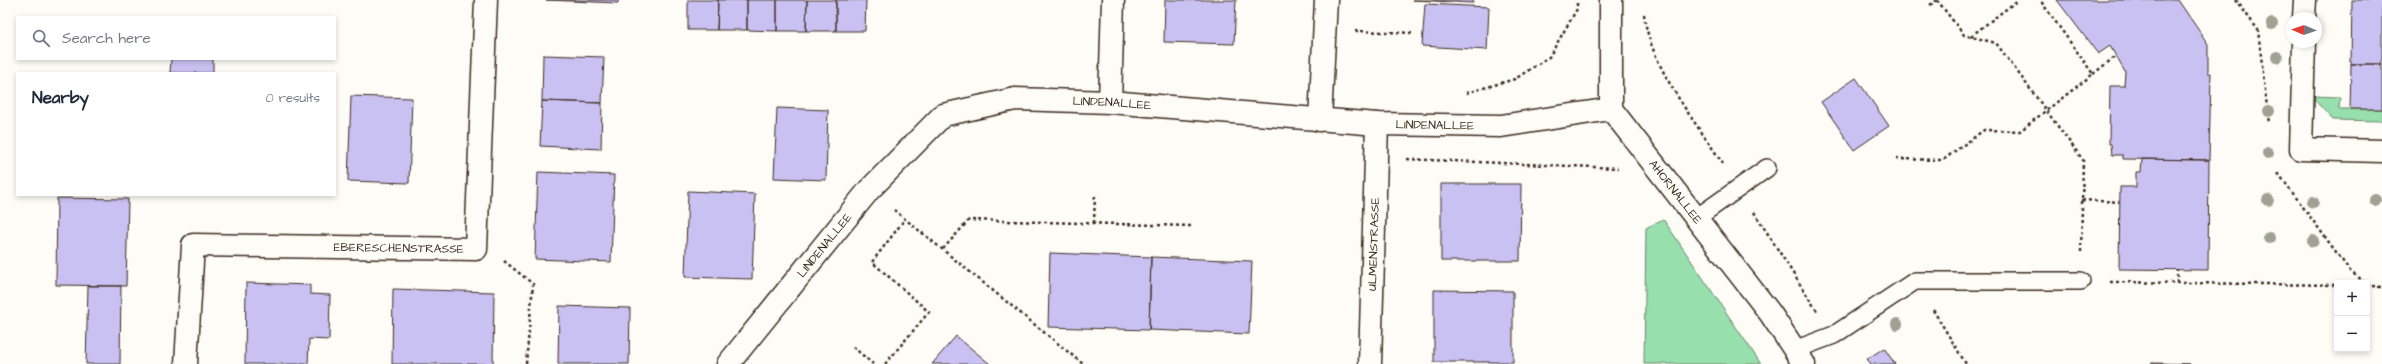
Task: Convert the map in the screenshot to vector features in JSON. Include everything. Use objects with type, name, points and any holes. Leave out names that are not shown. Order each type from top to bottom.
[{"type":"street","name":"EBERESCHENSTRASSE","points":[[186,364],[193,245],[476,249],[486,0]]},
{"type":"street","points":[[1110,102],[1113,0]]},
{"type":"street","points":[[1320,120],[1326,0]]},
{"type":"street","points":[[1611,0],[1611,109]]},
{"type":"street","points":[[2304,12],[2305,0]]},
{"type":"street","points":[[2304,48],[2301,149],[2382,151]]},
{"type":"street","name":"LINDENALLEE","points":[[728,364],[868,190],[943,115],[1015,99],[1110,102],[1377,124],[1501,126],[1611,109]]},
{"type":"street","name":"AHORNALLEE","points":[[1611,109],[1695,219],[1770,313],[1799,357]]},
{"type":"street","name":"ULMENSTRASSE","points":[[1370,364],[1377,124]]},
{"type":"lane","points":[[1695,219],[1767,168]]},
{"type":"lane","points":[[1799,357],[1915,281],[2081,282]]},
{"type":"path","points":[[1461,162],[1465,93],[1515,79],[1549,57],[1577,9],[1578,0]]},
{"type":"path","points":[[1930,5],[1937,0],[1964,36],[1971,36],[1996,43],[2083,160],[2081,282],[2334,285]]},
{"type":"path","points":[[1971,36],[2018,0]]},
{"type":"path","points":[[2040,0],[2093,74]]},
{"type":"path","points":[[2236,0],[2258,30],[2269,128]]},
{"type":"path","points":[[1325,30],[1415,33]]},
{"type":"path","points":[[1896,158],[1943,160],[1984,130],[2020,131],[2116,56]]},
{"type":"path","points":[[1377,157],[1621,169]]},
{"type":"path","points":[[2278,172],[2350,271],[2362,280]]},
{"type":"path","points":[[868,190],[943,249],[1083,364]]},
{"type":"path","points":[[1094,224],[1096,195]]},
{"type":"path","points":[[2082,200],[2119,202]]},
{"type":"path","points":[[886,364],[930,312],[872,262],[905,219]]},
{"type":"path","points":[[943,249],[969,220],[1192,226]]},
{"type":"path","points":[[476,249],[489,249],[533,284],[526,364]]},
{"type":"path","points":[[2177,270],[2177,283]]},
{"type":"path","points":[[1915,281],[1966,364]]},
{"type":"path","points":[[2370,285],[2382,286]]},
{"type":"path","points":[[853,347],[873,364]]},
{"type":"green space","points":[[2311,96],[2340,97],[2339,109],[2382,109],[2382,121],[2333,120]]},
{"type":"green space","points":[[1663,219],[1761,364],[1644,364],[1646,228]]},
{"type":"building","points":[[546,0],[618,0],[618,3]]},
{"type":"building","points":[[688,0],[718,0],[717,30],[688,30]]},
{"type":"building","points":[[718,0],[747,0],[747,30],[717,30]]},
{"type":"building","points":[[747,0],[777,0],[777,31],[747,30]]},
{"type":"building","points":[[777,0],[807,0],[806,31],[777,31]]},
{"type":"building","points":[[807,0],[836,0],[836,31],[806,31]]},
{"type":"building","points":[[836,0],[866,0],[865,31],[836,31]]},
{"type":"building","points":[[1165,0],[1236,0],[1234,44],[1164,42]]},
{"type":"building","points":[[1413,0],[1473,0],[1473,3]]},
{"type":"building","points":[[2057,0],[2178,0],[2208,44],[2208,73],[2211,73],[2209,160],[2123,159],[2123,155],[2112,155],[2111,144],[2109,144],[2110,86],[2124,86],[2125,72],[2110,46],[2098,54]]},
{"type":"building","points":[[2352,0],[2382,0],[2382,64],[2351,64]]},
{"type":"building","points":[[1425,4],[1489,7],[1487,50],[1422,46]]},
{"type":"building","points":[[543,55],[604,57],[602,103],[542,101]]},
{"type":"building","points":[[171,60],[213,60],[213,72],[170,72]]},
{"type":"building","points":[[2351,64],[2382,64],[2382,109],[2350,109]]},
{"type":"building","points":[[1856,78],[1889,126],[1854,150],[1821,102]]},
{"type":"building","points":[[351,96],[412,98],[409,183],[348,181]]},
{"type":"building","points":[[542,101],[602,103],[601,149],[540,146]]},
{"type":"building","points":[[777,108],[828,110],[826,180],[774,178]]},
{"type":"building","points":[[2142,159],[2209,160],[2208,270],[2119,269],[2120,187],[2136,187],[2136,172],[2141,172]]},
{"type":"building","points":[[538,172],[614,175],[611,262],[535,259]]},
{"type":"building","points":[[1441,184],[1521,184],[1520,261],[1441,261]]},
{"type":"building","points":[[688,191],[755,194],[752,279],[685,277]]},
{"type":"building","points":[[57,198],[128,199],[126,286],[56,285]]},
{"type":"building","points":[[1050,253],[1151,257],[1149,330],[1048,327]]},
{"type":"building","points":[[1151,257],[1252,261],[1249,334],[1149,330]]},
{"type":"building","points":[[246,283],[310,285],[310,294],[330,295],[329,340],[309,339],[308,364],[245,364]]},
{"type":"building","points":[[88,286],[121,286],[120,364],[86,364]]},
{"type":"building","points":[[393,289],[494,292],[493,364],[392,364]]},
{"type":"building","points":[[1434,290],[1513,291],[1513,362],[1434,362]]},
{"type":"building","points":[[559,306],[630,308],[629,364],[558,364]]},
{"type":"building","points":[[956,336],[990,364],[932,364]]},
{"type":"building","points":[[1884,348],[1895,364],[1871,364],[1867,359]]},
{"type":"building","points":[[2151,363],[2190,364],[2151,364]]}]
